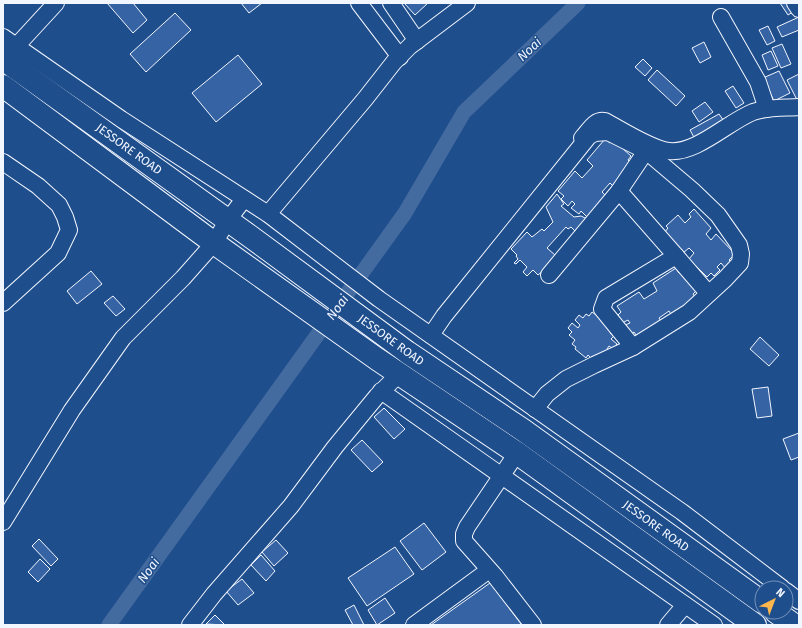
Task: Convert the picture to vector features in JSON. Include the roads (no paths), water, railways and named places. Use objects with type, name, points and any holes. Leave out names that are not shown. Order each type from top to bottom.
[{"type":"highway","name":"JESSORE ROAD","points":[[6,53],[407,352],[523,430],[754,596]]},
{"type":"highway","points":[[3,86],[214,243],[377,359],[517,453],[755,625]]},
{"type":"street","points":[[56,3],[6,53],[121,119],[268,214],[402,315],[682,512],[771,580]]},
{"type":"street","points":[[359,3],[400,57]]},
{"type":"street","points":[[392,3],[417,41]]},
{"type":"street","points":[[268,214],[400,57],[417,41],[467,3]]},
{"type":"street","points":[[795,3],[799,9]]},
{"type":"street","points":[[721,17],[758,82],[767,109]]},
{"type":"street","points":[[433,337],[431,324],[439,309],[595,122],[601,120],[605,121],[643,142],[667,151],[678,152],[690,148],[753,112],[767,109],[799,107]]},
{"type":"street","points":[[427,366],[433,337],[444,316],[589,136],[595,133],[608,132],[646,151],[692,190],[718,215],[739,245],[741,254],[740,262],[725,279],[689,312],[633,347],[566,379],[547,394],[535,409]]},
{"type":"street","points":[[549,275],[619,191],[646,151]]},
{"type":"street","points":[[3,162],[38,186],[59,205],[69,230],[58,253],[3,303]]},
{"type":"street","points":[[619,191],[708,293]]},
{"type":"street","points":[[3,522],[72,410],[123,338],[183,278],[214,243],[244,198]]},
{"type":"street","points":[[633,347],[602,309],[603,303],[606,298],[676,256]]},
{"type":"street","points":[[190,625],[214,594],[291,506],[335,447],[382,391],[399,374]]},
{"type":"street","points":[[382,391],[685,605],[707,623],[718,599]]},
{"type":"street","points":[[517,453],[472,518],[464,534],[464,541],[533,625]]},
{"type":"street","points":[[414,625],[489,570]]},
{"type":"street","points":[[668,625],[685,605]]},
{"type":"waterway","name":"Noai","points":[[109,625],[405,213],[464,112],[578,3]]}]
